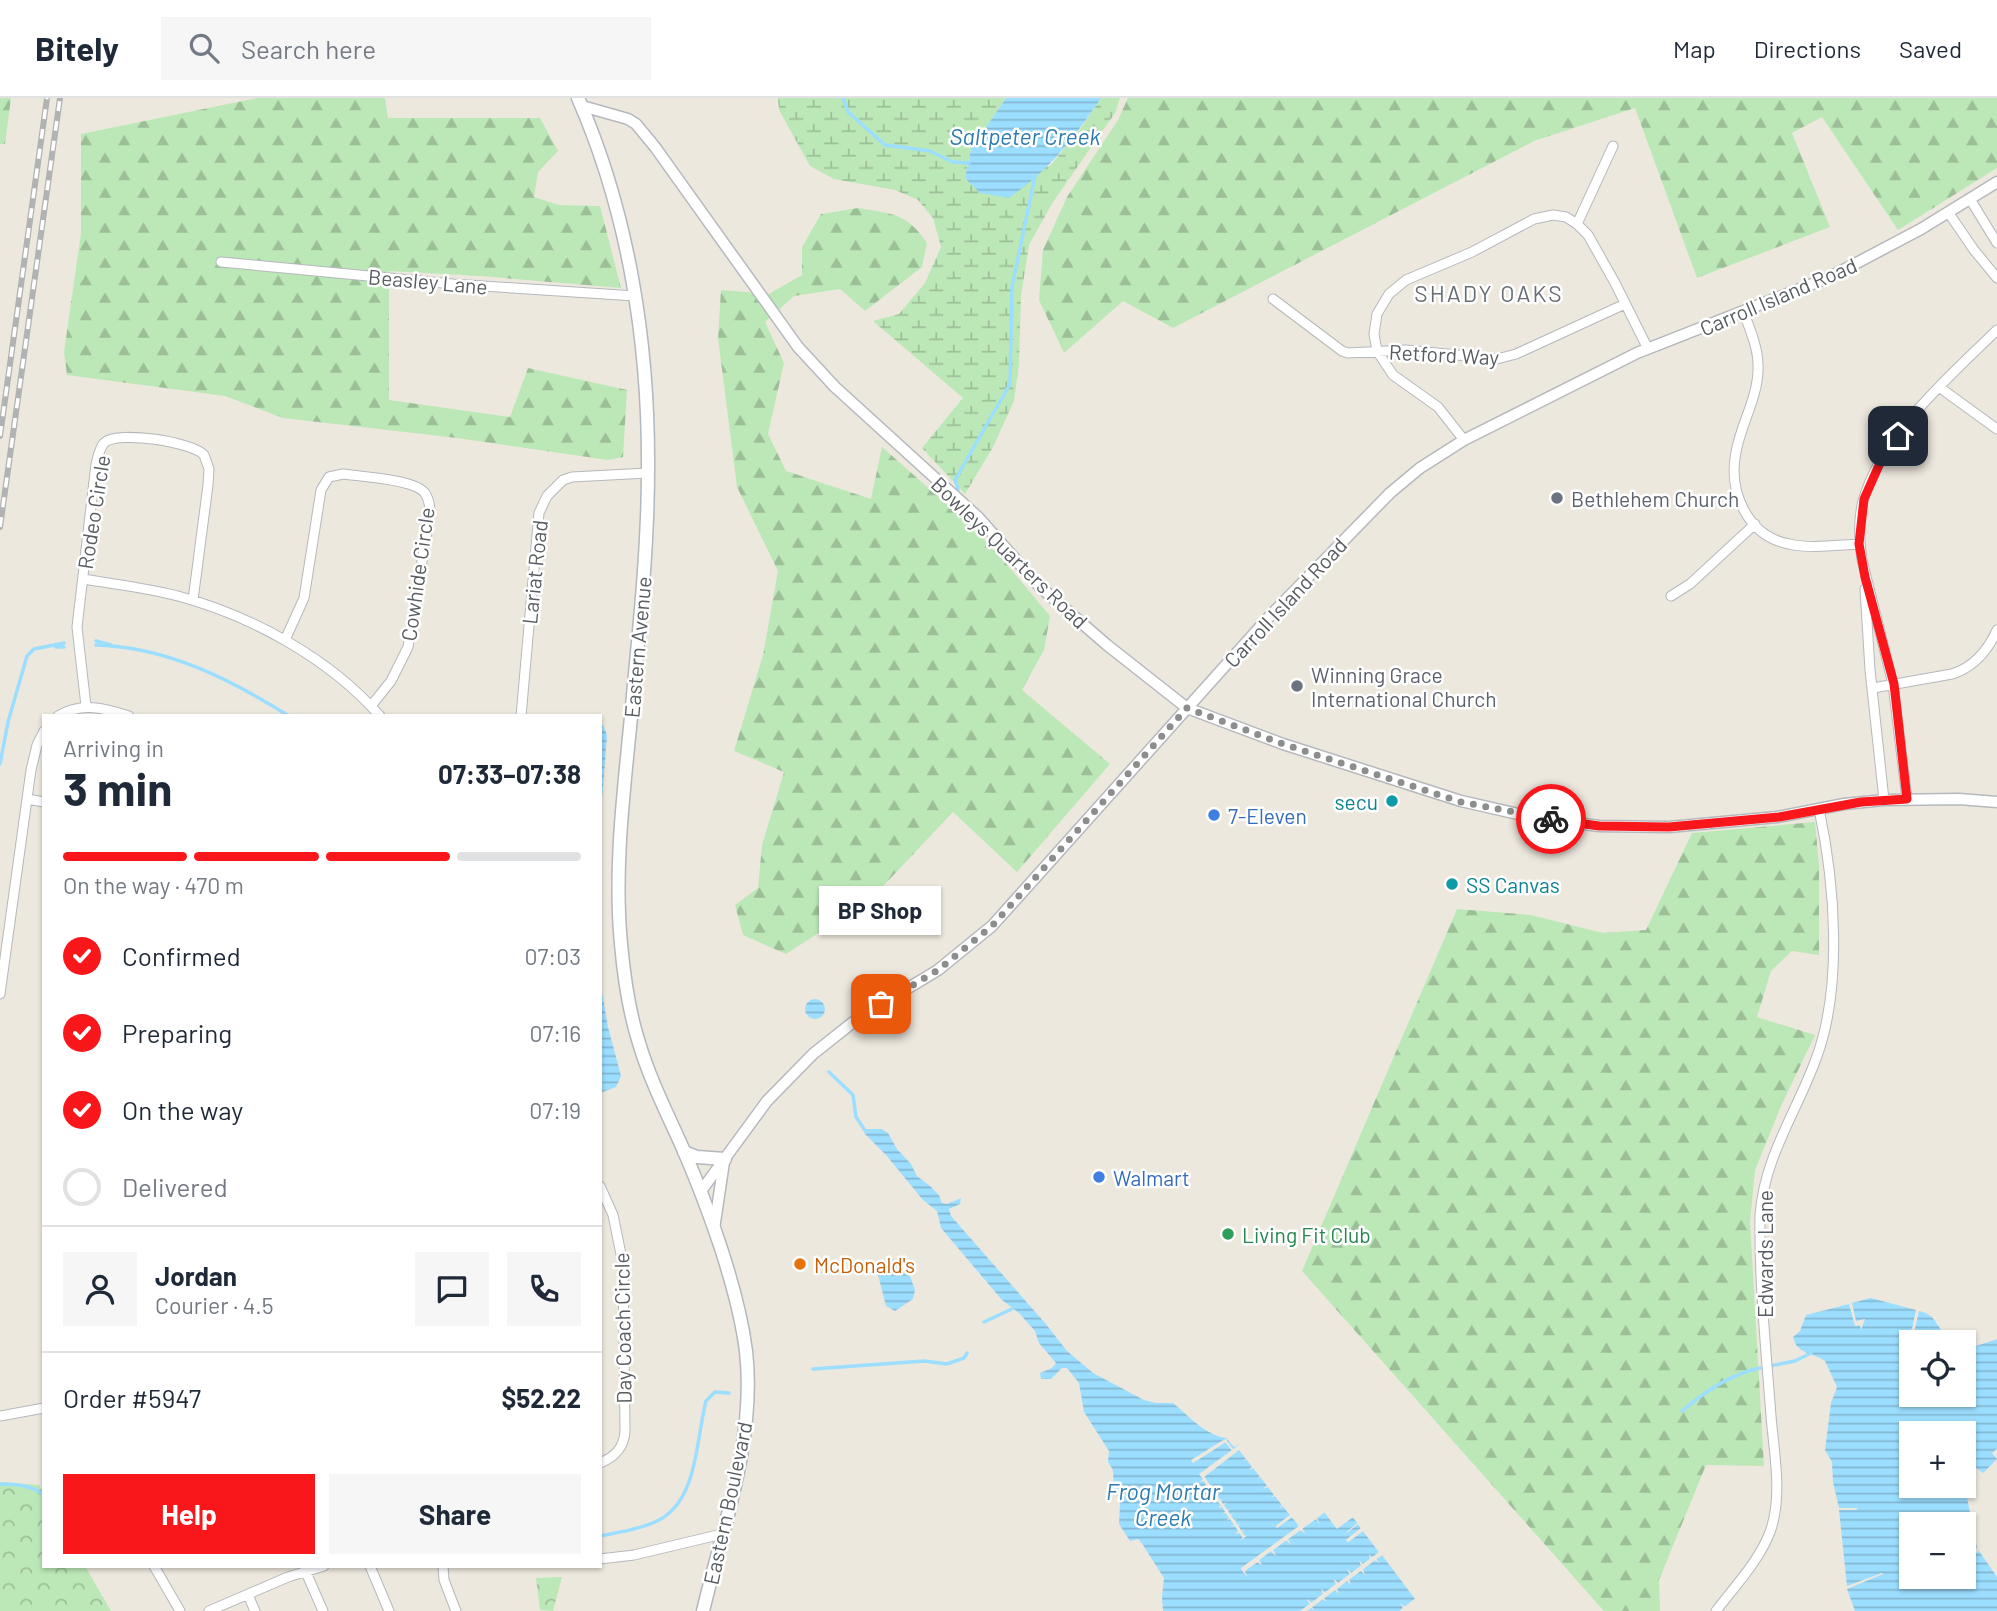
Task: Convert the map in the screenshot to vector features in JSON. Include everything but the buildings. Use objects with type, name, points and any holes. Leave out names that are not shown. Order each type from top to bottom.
[{"type":"main road","name":"Eastern Avenue","points":[[580,102],[618,216],[635,296],[645,380],[649,473],[645,559],[621,842],[620,920],[625,974],[638,1040],[701,1191]]},
{"type":"main road","points":[[684,1152],[697,1157],[724,1159]]},
{"type":"main road","name":"Eastern Boulevard","points":[[701,1191],[736,1304],[745,1346],[747,1374],[743,1438],[703,1611]]},
{"type":"street","name":"Bowleys Quarters Road","points":[[580,102],[606,114],[628,119],[645,134],[729,254],[820,373],[966,505],[1048,594],[1187,708],[1283,744],[1461,802],[1527,816],[1599,826],[1637,828],[1777,817],[1884,800],[1959,799],[1997,802]]},
{"type":"street","points":[[590,128],[600,124],[606,114]]},
{"type":"street","points":[[1577,223],[1613,146]]},
{"type":"street","name":"Carroll Island Road","points":[[701,1191],[768,1101],[813,1054],[857,1019],[950,961],[992,926],[1268,618],[1390,493],[1420,468],[1464,440],[1648,349],[1830,277],[1997,183]]},
{"type":"street","points":[[1970,199],[1997,243]]},
{"type":"street","points":[[1948,212],[1997,278]]},
{"type":"street","points":[[1464,440],[1438,407],[1393,375],[1377,351],[1374,334],[1377,314],[1384,300],[1400,283],[1472,252],[1540,217],[1560,216],[1577,223],[1585,231],[1648,349]]},
{"type":"street","name":"Beasley Lane","points":[[221,262],[453,284],[635,296]]},
{"type":"street","name":"Retford Way","points":[[1273,299],[1342,351],[1354,354],[1406,350],[1497,359],[1516,354],[1625,304]]},
{"type":"street","points":[[1744,312],[1757,355],[1758,369],[1755,391],[1736,452],[1734,478],[1741,507],[1755,524],[1773,538],[1790,545],[1859,544]]},
{"type":"street","points":[[1907,799],[1894,684],[1865,577],[1859,544],[1861,509],[1874,475],[1889,449],[1939,387],[1997,330]]},
{"type":"street","points":[[1939,387],[1997,429]]},
{"type":"street","name":"Rodeo Circle","points":[[86,706],[77,627],[96,464],[104,444],[123,438],[189,446],[204,455],[209,469],[193,600]]},
{"type":"street","name":"Lariat Road","points":[[521,714],[534,550],[540,513],[547,496],[563,480],[572,477],[649,473]]},
{"type":"street","name":"Cowhide Circle","points":[[285,640],[304,598],[321,490],[329,477],[343,474],[410,484],[422,489],[428,497],[430,513],[410,641],[391,681],[371,706]]},
{"type":"street","points":[[1671,596],[1690,584],[1755,524]]},
{"type":"street","points":[[1865,577],[1866,626],[1884,800]]},
{"type":"street","points":[[83,579],[163,592],[193,600],[248,622],[285,640],[339,678],[378,714]]},
{"type":"street","points":[[1873,688],[1963,670],[1985,651],[1997,630]]},
{"type":"street","points":[[62,714],[86,706],[120,714]]},
{"type":"street","points":[[0,993],[34,752],[42,735]]},
{"type":"street","points":[[27,799],[42,802]]},
{"type":"street","name":"Edwards Lane","points":[[1716,1611],[1766,1542],[1774,1519],[1776,1503],[1761,1278],[1760,1214],[1769,1163],[1811,1072],[1828,1022],[1833,966],[1832,906],[1825,838],[1818,809]]},
{"type":"street","points":[[714,1230],[724,1159]]},
{"type":"street","name":"Day Coach Circle","points":[[602,1191],[617,1227],[623,1264],[625,1431],[619,1450],[602,1462]]},
{"type":"street","points":[[0,1416],[42,1408]]},
{"type":"street","points":[[602,1559],[634,1555],[722,1534]]},
{"type":"street","points":[[155,1568],[180,1611]]},
{"type":"street","points":[[209,1611],[314,1568]]},
{"type":"street","points":[[371,1568],[389,1611]]},
{"type":"street","points":[[443,1568],[444,1580],[456,1611]]},
{"type":"street","points":[[305,1570],[323,1611]]},
{"type":"street","points":[[248,1595],[255,1611]]},
{"type":"green space","points":[[0,98],[11,98],[5,144],[0,144]]},
{"type":"green space","points":[[257,98],[385,98],[388,118],[540,118],[558,151],[538,172],[534,197],[559,205],[600,206],[621,288],[389,271],[389,400],[510,417],[528,368],[627,390],[623,457],[608,460],[457,438],[283,418],[225,396],[67,375],[64,352],[81,233],[81,134]]},
{"type":"green space","points":[[778,98],[1006,98],[971,149],[965,177],[1050,166],[1101,98],[1120,98],[1115,113],[1053,202],[1029,245],[1021,296],[1019,364],[1014,401],[993,447],[965,494],[922,448],[963,398],[873,321],[899,314],[925,283],[941,247],[933,218],[918,200],[895,190],[834,179],[810,166],[779,110]]},
{"type":"green space","points":[[1128,98],[1997,98],[1997,168],[1898,230],[1822,117],[1792,133],[1830,227],[1697,278],[1635,108],[1534,141],[1173,328],[1123,301],[1064,353],[1039,300],[1043,250],[1067,197],[1118,120]]},
{"type":"green space","points":[[858,208],[897,216],[912,225],[927,243],[922,267],[865,311],[840,289],[794,296],[765,322],[784,363],[768,434],[786,471],[871,499],[882,447],[967,522],[999,555],[1050,616],[1044,650],[1022,690],[1110,764],[1017,872],[953,812],[870,900],[786,954],[743,935],[735,905],[758,888],[762,845],[784,772],[734,751],[763,655],[778,571],[737,487],[718,338],[721,290],[769,294],[802,275],[802,247],[821,214]]},
{"type":"green space","points":[[1815,822],[1819,865],[1819,955],[1792,951],[1771,971],[1757,1017],[1815,1035],[1781,1106],[1755,1170],[1750,1222],[1764,1466],[1706,1465],[1659,1580],[1660,1611],[1604,1611],[1302,1271],[1457,909],[1531,915],[1603,933],[1646,930],[1692,833]]},
{"type":"green space","points":[[0,1482],[39,1485],[42,1490],[42,1568],[86,1568],[111,1611],[0,1611]]},
{"type":"green space","points":[[562,1577],[553,1611],[540,1610],[536,1578]]},
{"type":"water","name":"Saltpeter Creek","points":[[1006,98],[1101,98],[1060,153],[1009,198],[980,193],[965,178],[971,149]]},
{"type":"water","points":[[602,725],[607,735],[602,799]]},
{"type":"water","points":[[602,992],[621,1076],[616,1087],[602,1092]]},
{"type":"water","points":[[815,999],[822,1002],[825,1009],[822,1016],[815,1019],[808,1016],[805,1009],[808,1002]]},
{"type":"water","name":"Frog Mortar Creek","points":[[882,1129],[888,1133],[917,1176],[939,1195],[942,1203],[947,1204],[961,1198],[960,1204],[949,1209],[951,1216],[1067,1351],[1093,1373],[1144,1400],[1173,1403],[1204,1429],[1226,1438],[1234,1447],[1241,1444],[1233,1450],[1226,1439],[1193,1463],[1226,1442],[1232,1451],[1200,1474],[1243,1538],[1245,1536],[1204,1476],[1239,1450],[1290,1515],[1276,1526],[1277,1528],[1292,1517],[1299,1526],[1241,1568],[1247,1576],[1244,1571],[1258,1562],[1261,1565],[1259,1560],[1271,1551],[1276,1556],[1273,1550],[1316,1519],[1318,1521],[1317,1518],[1325,1512],[1337,1527],[1353,1517],[1358,1523],[1342,1535],[1358,1524],[1361,1528],[1346,1540],[1348,1542],[1363,1531],[1379,1552],[1351,1573],[1348,1570],[1350,1574],[1338,1583],[1334,1579],[1336,1584],[1324,1593],[1322,1591],[1323,1594],[1311,1603],[1307,1599],[1310,1604],[1300,1611],[1163,1611],[1164,1578],[1141,1542],[1138,1539],[1130,1541],[1119,1524],[1120,1503],[1114,1488],[1113,1470],[1108,1462],[1109,1451],[1084,1412],[1079,1383],[1067,1368],[1062,1368],[1051,1379],[1041,1379],[1040,1373],[1052,1368],[1056,1363],[1039,1343],[1035,1331],[1019,1313],[1002,1300],[941,1228],[937,1211],[923,1200],[865,1134],[863,1130]]},
{"type":"water","points":[[891,1258],[910,1276],[915,1290],[913,1299],[895,1311],[886,1306],[877,1271],[879,1266]]},
{"type":"water","points":[[1871,1298],[1916,1310],[1912,1329],[1899,1330],[1899,1407],[1976,1407],[1976,1346],[1997,1339],[1997,1449],[1992,1453],[1997,1459],[1983,1473],[1976,1468],[1976,1421],[1899,1421],[1899,1498],[1967,1498],[1970,1512],[1899,1512],[1899,1589],[1976,1589],[1976,1553],[1979,1551],[1997,1577],[1997,1611],[1855,1611],[1847,1589],[1883,1574],[1847,1586],[1839,1510],[1858,1508],[1839,1508],[1832,1462],[1825,1450],[1831,1403],[1837,1387],[1825,1361],[1798,1347],[1793,1337],[1800,1331],[1806,1315],[1849,1304],[1855,1326],[1860,1325],[1861,1330],[1865,1319],[1856,1321],[1852,1303]]},
{"type":"water","points":[[1919,1311],[1934,1320],[1942,1330],[1915,1330]]},
{"type":"water","points":[[1382,1555],[1415,1599],[1404,1607],[1402,1605],[1400,1611],[1307,1611],[1323,1599],[1326,1602],[1324,1598],[1335,1590],[1338,1592],[1336,1589],[1348,1580],[1350,1583],[1349,1580],[1361,1570],[1365,1574],[1362,1570],[1375,1560],[1377,1562],[1376,1559]]},
{"type":"pier","points":[[1225,1439],[1233,1449],[1244,1442],[1246,1445],[1242,1449],[1301,1524],[1324,1509],[1338,1523],[1355,1514],[1429,1611],[1418,1602],[1409,1611],[1400,1611],[1403,1608],[1400,1603],[1405,1607],[1416,1598],[1383,1555],[1376,1559],[1380,1564],[1375,1560],[1363,1569],[1365,1575],[1361,1571],[1349,1579],[1351,1585],[1347,1581],[1337,1589],[1339,1594],[1335,1590],[1324,1598],[1327,1602],[1323,1599],[1312,1607],[1315,1611],[1311,1608],[1300,1611],[1310,1604],[1306,1599],[1312,1603],[1323,1594],[1321,1588],[1325,1593],[1336,1584],[1333,1579],[1338,1583],[1350,1574],[1346,1569],[1352,1573],[1361,1566],[1359,1560],[1363,1564],[1370,1559],[1369,1554],[1372,1558],[1379,1552],[1363,1531],[1348,1542],[1346,1540],[1361,1528],[1358,1524],[1343,1536],[1357,1523],[1353,1517],[1337,1529],[1324,1512],[1317,1518],[1320,1524],[1316,1519],[1302,1528],[1306,1534],[1300,1530],[1288,1539],[1291,1545],[1286,1540],[1273,1550],[1276,1556],[1271,1551],[1259,1560],[1262,1565],[1257,1562],[1245,1571],[1247,1577],[1241,1569],[1299,1526],[1292,1517],[1277,1528],[1276,1526],[1290,1515],[1283,1506],[1279,1509],[1282,1505],[1275,1496],[1271,1498],[1274,1495],[1268,1487],[1263,1489],[1267,1485],[1261,1477],[1257,1479],[1260,1476],[1253,1468],[1249,1470],[1252,1466],[1247,1459],[1243,1461],[1246,1458],[1239,1450],[1204,1477],[1210,1485],[1213,1484],[1211,1486],[1213,1490],[1216,1489],[1216,1494],[1220,1493],[1217,1496],[1220,1500],[1223,1499],[1223,1504],[1227,1502],[1224,1505],[1227,1510],[1230,1509],[1230,1515],[1233,1513],[1231,1516],[1234,1520],[1237,1519],[1235,1521],[1238,1525],[1241,1524],[1238,1526],[1241,1531],[1244,1529],[1242,1532],[1245,1536],[1248,1535],[1240,1541],[1243,1537],[1239,1533],[1235,1534],[1238,1531],[1235,1526],[1231,1527],[1234,1525],[1230,1519],[1226,1521],[1229,1518],[1226,1513],[1222,1514],[1225,1512],[1222,1507],[1218,1508],[1221,1505],[1218,1502],[1214,1503],[1217,1500],[1214,1496],[1211,1498],[1213,1495],[1211,1491],[1207,1492],[1210,1490],[1207,1486],[1203,1487],[1206,1485],[1204,1481],[1200,1482],[1203,1479],[1199,1474],[1232,1450],[1225,1442],[1193,1463],[1191,1460]]},
{"type":"waterway","name":"Saltpeter Creek","points":[[843,98],[848,112],[885,145],[930,151],[953,162],[969,163]]},
{"type":"waterway","points":[[958,489],[955,480],[1010,384],[1012,287],[1035,176]]},
{"type":"waterway","points":[[96,641],[111,645]]},
{"type":"waterway","points":[[0,764],[8,722],[27,656],[34,649],[64,643]]},
{"type":"waterway","points":[[96,645],[148,652],[197,667],[286,714]]},
{"type":"waterway","points":[[56,647],[64,647]]},
{"type":"waterway","name":"Frog Mortar Creek","points":[[829,1072],[853,1095],[856,1117],[864,1129]]},
{"type":"waterway","points":[[984,1322],[1012,1309]]},
{"type":"waterway","points":[[813,1369],[924,1361],[947,1364],[964,1358],[967,1353]]},
{"type":"waterway","points":[[1770,1366],[1795,1361],[1811,1353]]},
{"type":"waterway","points":[[1682,1411],[1718,1385],[1760,1368]]},
{"type":"waterway","points":[[602,1536],[645,1526],[672,1511],[688,1484],[706,1401],[715,1392],[729,1393]]},
{"type":"waterway","points":[[0,1484],[23,1486],[42,1494]]},
{"type":"railway","points":[[0,436],[47,98]]},
{"type":"railway","points":[[0,527],[60,98]]},
{"type":"way so far","points":[[881,1004],[938,970],[992,926],[1187,708],[1283,744],[1461,802],[1551,819]]},
{"type":"place","name":"Bethlehem Church","points":[[1557,498]]},
{"type":"place","name":"Winning Grace International Church","points":[[1297,686]]},
{"type":"place","name":"secu","points":[[1392,801]]},
{"type":"place","name":"7-Eleven","points":[[1214,815]]},
{"type":"place","name":"SS Canvas","points":[[1452,884]]},
{"type":"place","name":"BP Shop","points":[[881,1004]]},
{"type":"place","name":"Walmart","points":[[1099,1177]]},
{"type":"place","name":"Living Fit Club","points":[[1228,1234]]},
{"type":"place","name":"McDonald's","points":[[800,1264]]},
{"type":"district","name":"SHADY OAKS","points":[[1489,293]]},
{"type":"route","points":[[1551,819],[1599,826],[1669,827],[1779,817],[1844,804],[1907,799],[1894,684],[1865,577],[1859,544],[1864,499],[1880,463],[1898,436]]}]
